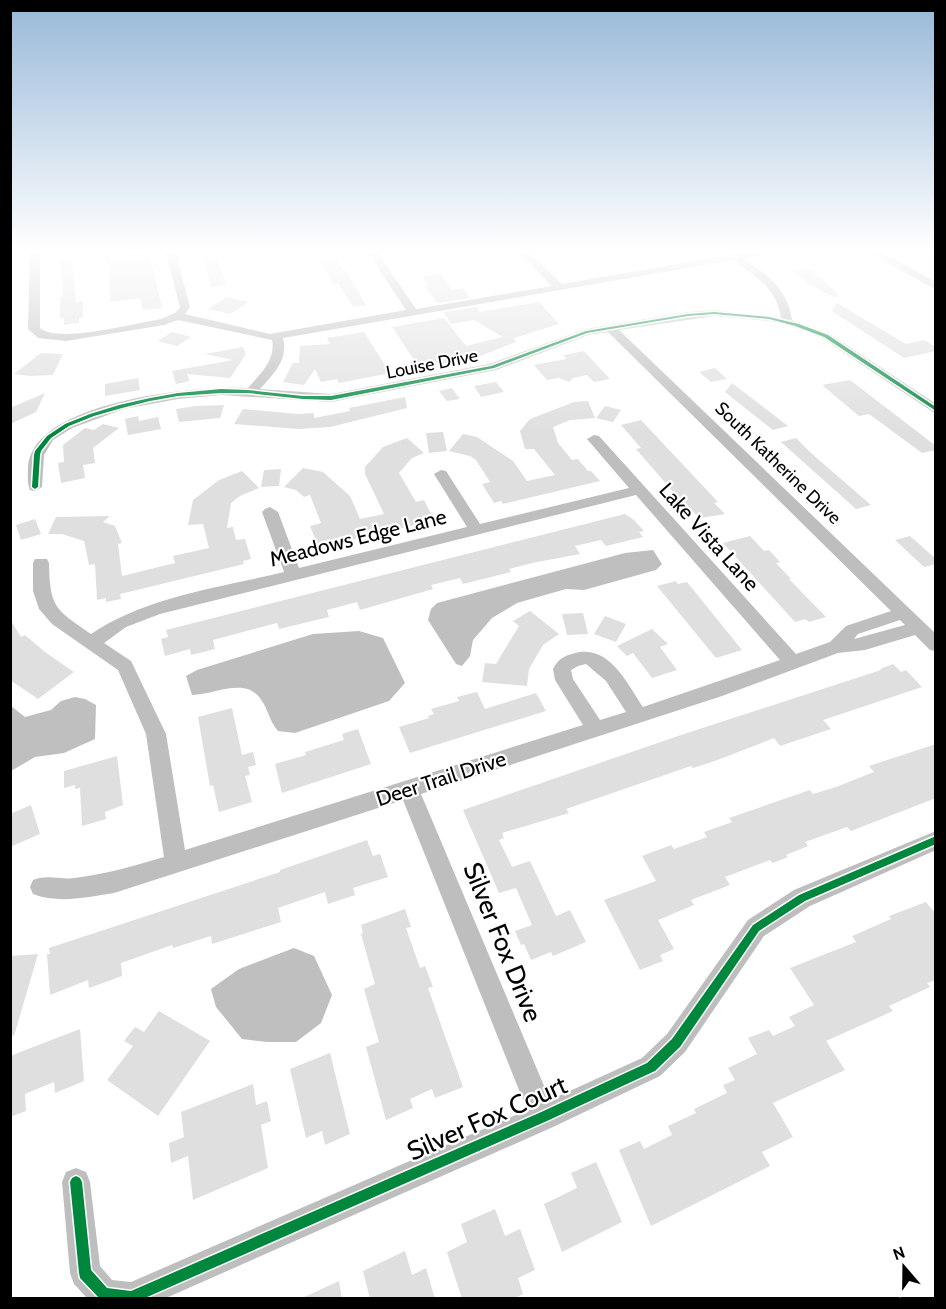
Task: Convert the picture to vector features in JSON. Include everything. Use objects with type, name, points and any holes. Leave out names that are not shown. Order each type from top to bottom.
[{"type":"street","points":[[33,311],[33,328],[37,334],[66,338],[159,323],[177,316],[181,311]]},
{"type":"street","points":[[177,316],[268,337],[418,311]]},
{"type":"street","points":[[786,311],[787,322]]},
{"type":"street","name":"Louise Drive","points":[[35,488],[38,451],[46,439],[78,419],[107,409],[221,391],[304,399],[337,397],[492,368],[571,336],[688,315],[746,314],[787,322],[826,336],[844,346],[936,411]]},
{"type":"street","name":"South Katherine Drive","points":[[611,328],[936,645]]},
{"type":"street","points":[[250,393],[279,357],[281,345],[277,336]]},
{"type":"street","name":"Lake Vista Lane","points":[[594,439],[793,663]]},
{"type":"street","points":[[441,474],[476,530]]},
{"type":"street","name":"Meadows Edge Lane","points":[[92,642],[120,623],[154,609],[639,490]]},
{"type":"street","points":[[270,512],[293,575]]},
{"type":"street","points":[[42,564],[41,591],[45,604],[58,620],[125,666],[156,734],[176,864]]},
{"type":"street","points":[[836,647],[852,630],[903,613]]},
{"type":"street","points":[[836,647],[865,644],[917,628]]},
{"type":"street","name":"Deer Trail Drive","points":[[41,887],[71,890],[114,883],[638,716],[836,647]]},
{"type":"street","points":[[595,729],[564,680],[562,669],[567,662],[582,656],[593,658],[604,665],[638,716]]},
{"type":"street","name":"Silver Fox Drive","points":[[409,789],[543,1117]]},
{"type":"street","name":"Silver Fox Court","points":[[76,1182],[84,1273],[104,1294],[131,1298],[543,1117],[651,1067],[676,1042],[756,928],[802,898],[936,840]]},
{"type":"shaded area","points":[[653,550],[662,564],[656,570],[584,590],[566,589],[517,603],[492,618],[473,640],[470,656],[462,666],[456,664],[428,620],[431,609],[437,603],[625,553]]},
{"type":"shaded area","points":[[359,631],[383,638],[405,683],[389,701],[295,733],[278,731],[260,698],[246,689],[228,689],[192,695],[186,676],[197,670],[313,634]]},
{"type":"shaded area","points":[[75,697],[96,705],[95,739],[64,753],[35,757],[11,771],[11,706],[25,717],[51,710],[61,701]]},
{"type":"shaded area","points":[[294,948],[314,956],[332,995],[321,1023],[296,1042],[242,1039],[216,1007],[211,989],[239,969]]},
{"type":"building","points":[[60,311],[83,311],[83,318],[79,318],[79,323],[64,325],[64,318],[60,318]]},
{"type":"building","points":[[217,311],[235,311],[230,314]]},
{"type":"building","points":[[547,311],[559,324],[514,338],[516,342],[480,356],[419,367],[392,327],[444,318],[466,346],[503,337],[474,320],[451,324],[444,312]]},
{"type":"building","points":[[832,311],[851,311],[906,344],[924,340],[936,347],[936,351],[904,358]]},
{"type":"building","points":[[172,332],[191,337],[177,346],[158,341]]},
{"type":"building","points":[[364,332],[390,373],[339,383],[337,379],[321,382],[315,369],[304,385],[283,382],[293,363],[299,363],[300,346],[330,344],[327,338]]},
{"type":"building","points":[[243,347],[246,354],[230,378],[187,374],[190,381],[176,384],[172,371],[233,360],[205,354]]},
{"type":"building","points":[[584,351],[610,379],[594,382],[587,375],[573,378],[569,382],[559,378],[547,380],[534,365],[567,359],[563,355]]},
{"type":"building","points":[[41,353],[63,354],[53,375],[14,374]]},
{"type":"building","points":[[715,368],[727,379],[711,382],[699,372]]},
{"type":"building","points":[[138,378],[140,390],[105,396],[105,384]]},
{"type":"building","points":[[850,380],[936,446],[936,450],[922,453],[869,414],[859,416],[822,385]]},
{"type":"building","points":[[496,382],[504,392],[481,397],[474,386]]},
{"type":"building","points":[[732,383],[788,426],[773,430],[725,392]]},
{"type":"building","points":[[452,388],[460,399],[447,401],[439,391]]},
{"type":"building","points":[[45,393],[36,412],[10,424],[10,408]]},
{"type":"building","points":[[405,397],[407,408],[330,427],[299,429],[234,424],[243,409],[298,414],[314,413],[314,418],[350,411],[349,408]]},
{"type":"building","points":[[588,401],[595,418],[570,420],[553,427],[558,443],[572,460],[578,459],[600,481],[503,504],[501,501],[494,503],[482,484],[490,482],[476,460],[470,456],[449,451],[463,434],[477,437],[513,461],[527,481],[555,475],[534,449],[525,449],[520,431],[530,419],[574,402]]},
{"type":"building","points":[[224,405],[220,418],[179,422],[176,409],[195,406]]},
{"type":"building","points":[[605,406],[621,410],[613,422],[596,418]]},
{"type":"building","points":[[138,416],[139,421],[158,417],[161,429],[128,435],[125,419]]},
{"type":"building","points":[[641,420],[718,502],[714,503],[725,514],[700,518],[681,501],[636,449],[641,448],[621,425]]},
{"type":"building","points":[[103,424],[119,428],[93,448],[95,463],[83,465],[85,478],[61,483],[58,463],[64,462],[63,445],[85,428],[94,430]]},
{"type":"building","points":[[443,432],[447,451],[429,453],[426,433]]},
{"type":"building","points":[[407,438],[424,453],[412,458],[399,473],[416,502],[424,500],[431,514],[427,515],[431,521],[319,548],[310,526],[321,523],[310,495],[304,497],[296,490],[284,487],[303,468],[323,472],[350,496],[360,519],[384,514],[365,474],[365,467],[383,447]]},
{"type":"building","points":[[796,438],[871,505],[856,509],[781,442]]},
{"type":"building","points":[[281,469],[279,486],[261,487],[264,470]]},
{"type":"building","points":[[242,471],[259,488],[240,496],[231,503],[227,528],[233,527],[236,540],[245,539],[251,559],[243,561],[244,564],[120,594],[121,599],[106,602],[106,598],[97,600],[95,564],[89,565],[84,541],[62,534],[48,534],[56,517],[110,516],[103,522],[115,526],[122,543],[118,544],[122,576],[175,563],[173,556],[209,548],[203,524],[188,525],[193,500],[219,480]]},
{"type":"building","points":[[625,514],[644,531],[639,532],[643,537],[606,546],[601,540],[575,546],[580,554],[532,563],[509,569],[511,572],[463,584],[460,578],[431,585],[433,589],[360,610],[357,602],[327,610],[329,617],[279,629],[277,623],[213,640],[215,649],[191,655],[190,649],[165,656],[161,639],[168,637],[166,630]]},
{"type":"building","points":[[35,519],[41,534],[21,540],[16,525]]},
{"type":"building","points":[[750,536],[764,551],[769,550],[780,562],[776,563],[791,579],[789,579],[826,617],[809,622],[805,619],[795,622],[723,543]]},
{"type":"building","points":[[910,536],[936,559],[936,564],[924,567],[895,540]]},
{"type":"building","points":[[676,581],[678,584],[687,582],[742,650],[716,658],[657,586]]},
{"type":"building","points":[[530,611],[559,634],[543,645],[529,669],[527,686],[482,682],[485,663],[496,664],[519,626],[513,621]]},
{"type":"building","points":[[583,613],[588,634],[567,635],[562,614]]},
{"type":"building","points":[[605,616],[626,624],[616,642],[594,634]]},
{"type":"building","points":[[10,619],[21,637],[25,635],[74,672],[38,699],[10,680]]},
{"type":"building","points":[[652,629],[668,644],[660,647],[677,670],[652,678],[633,653],[627,656],[617,646]]},
{"type":"building","points":[[893,664],[901,672],[906,670],[922,687],[823,720],[831,729],[780,746],[774,738],[715,761],[693,768],[691,766],[566,809],[569,813],[502,833],[504,838],[499,840],[512,867],[530,861],[556,916],[570,910],[586,942],[553,956],[551,952],[531,960],[515,931],[532,925],[516,888],[499,893],[463,810],[678,736],[881,670]]},
{"type":"building","points":[[477,692],[485,709],[536,693],[546,711],[410,753],[399,727],[429,718],[428,716],[434,714],[431,709],[459,701],[457,697]]},
{"type":"building","points":[[232,708],[242,755],[253,752],[256,765],[248,767],[250,775],[245,776],[252,802],[219,812],[213,785],[210,786],[198,717]]},
{"type":"building","points":[[358,729],[371,764],[282,793],[275,764],[344,740],[342,734]]},
{"type":"building","points":[[936,744],[936,798],[851,831],[847,827],[805,842],[808,846],[786,855],[788,857],[773,863],[770,860],[725,877],[730,885],[691,900],[694,905],[658,920],[674,949],[660,955],[663,961],[640,970],[604,900],[656,881],[642,856],[671,845],[674,849],[707,837],[704,832],[732,822],[729,818],[810,790],[813,794],[836,787],[874,772],[869,766]]},
{"type":"building","points":[[117,756],[123,805],[105,812],[106,819],[82,826],[80,788],[75,789],[75,785],[64,788],[64,771]]},
{"type":"building","points":[[31,805],[40,834],[10,847],[10,814]]},
{"type":"building","points":[[367,840],[373,856],[380,854],[388,877],[353,888],[355,895],[328,904],[325,892],[278,908],[281,922],[212,944],[211,936],[173,948],[172,945],[121,963],[122,976],[89,988],[88,980],[50,995],[47,954],[50,954],[49,948],[280,872],[280,870]]},
{"type":"building","points":[[926,902],[936,914],[936,980],[927,983],[930,987],[889,1006],[893,1011],[826,1041],[845,1070],[773,1103],[793,1137],[762,1152],[770,1166],[651,1226],[619,1150],[640,1141],[644,1149],[672,1135],[668,1126],[696,1113],[694,1109],[727,1093],[723,1085],[735,1080],[728,1068],[757,1054],[748,1038],[769,1030],[773,1036],[795,1026],[789,1017],[814,1005],[790,968],[856,942],[852,936],[891,919],[889,916]]},
{"type":"building","points":[[405,909],[411,927],[406,928],[420,968],[425,966],[433,987],[428,988],[463,1087],[435,1098],[432,1089],[410,1099],[413,1108],[386,1120],[366,1047],[379,1042],[364,989],[375,984],[361,934],[363,933],[361,925]]},
{"type":"building","points":[[38,954],[14,1036],[10,1035],[10,956]]},
{"type":"building","points":[[159,1011],[210,1041],[158,1116],[107,1080],[133,1046],[124,1041],[135,1027],[144,1032]]},
{"type":"building","points":[[80,1029],[84,1081],[55,1093],[54,1082],[25,1094],[26,1111],[10,1117],[10,1056]]},
{"type":"building","points":[[330,1053],[350,1134],[325,1145],[322,1131],[306,1138],[290,1069]]},
{"type":"building","points":[[253,1084],[256,1105],[267,1101],[271,1121],[261,1125],[268,1168],[193,1200],[188,1156],[171,1163],[169,1143],[184,1137],[181,1112]]},
{"type":"building","points":[[596,1162],[622,1222],[562,1252],[544,1204],[577,1188],[571,1173]]},
{"type":"building","points":[[495,1209],[505,1236],[520,1229],[535,1270],[518,1278],[523,1294],[513,1299],[462,1299],[447,1252],[467,1242],[461,1224]]},
{"type":"building","points":[[405,1251],[412,1275],[426,1268],[435,1299],[370,1299],[363,1271]]},
{"type":"building","points":[[339,1281],[342,1299],[300,1299]]},
{"type":"cycle path","points":[[35,487],[38,451],[49,437],[67,425],[121,406],[178,395],[221,391],[331,398],[492,367],[586,332],[688,315],[714,313],[769,318],[826,336],[936,410]]},
{"type":"cycle path","points":[[76,1182],[85,1273],[104,1294],[131,1298],[543,1117],[651,1067],[676,1043],[756,928],[802,898],[936,840]]}]
